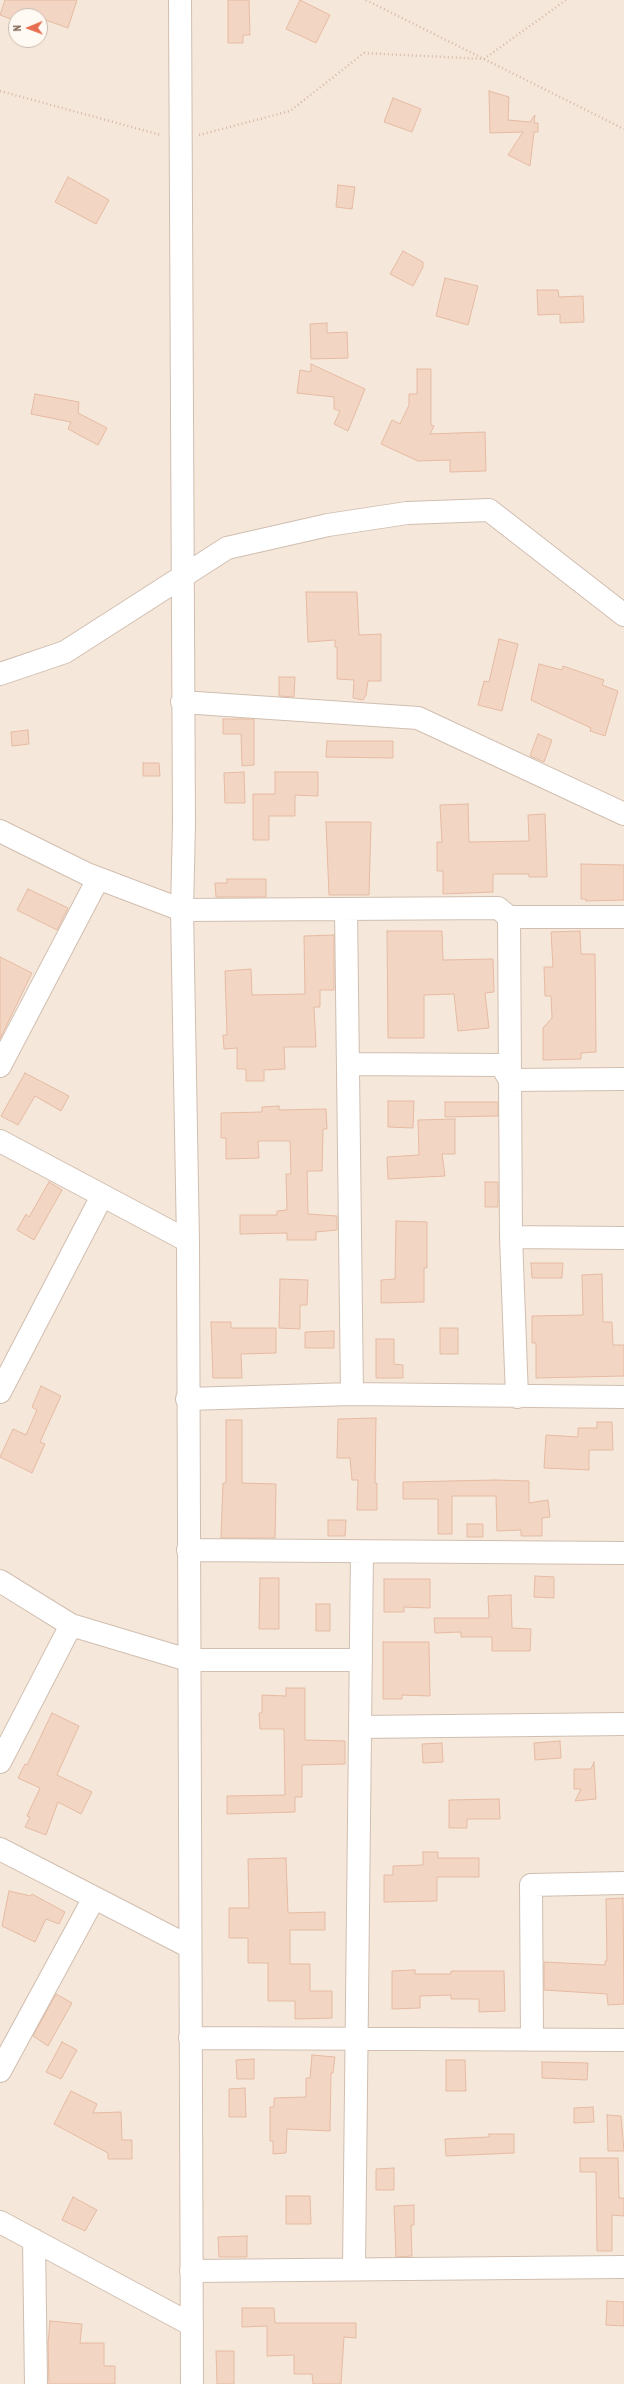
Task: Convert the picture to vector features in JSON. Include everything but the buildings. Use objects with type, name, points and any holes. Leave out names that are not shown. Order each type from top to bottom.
[{"type":"street","points":[[180,0],[183,575],[182,702],[184,824],[182,910],[188,1241],[187,1399],[192,2384]]},
{"type":"street","points":[[0,674],[64,652],[227,548],[328,525],[407,514],[489,510],[624,615]]},
{"type":"street","points":[[182,702],[418,718],[624,814]]},
{"type":"street","points":[[0,831],[98,879],[182,910],[498,908],[509,918],[624,917]]},
{"type":"street","points":[[0,1066],[98,879]]},
{"type":"street","points":[[346,909],[352,1394]]},
{"type":"street","points":[[509,918],[511,1237],[517,1397]]},
{"type":"street","points":[[348,1064],[501,1065],[510,1080]]},
{"type":"street","points":[[510,1080],[624,1079]]},
{"type":"street","points":[[0,1141],[188,1241]]},
{"type":"street","points":[[0,1392],[102,1196]]},
{"type":"street","points":[[511,1237],[624,1238]]},
{"type":"street","points":[[187,1399],[352,1394],[624,1397]]},
{"type":"street","points":[[188,1550],[624,1553]]},
{"type":"street","points":[[354,2269],[362,1552]]},
{"type":"street","points":[[0,1581],[71,1625],[188,1660],[361,1660]]},
{"type":"street","points":[[0,1762],[71,1625]]},
{"type":"street","points":[[360,1728],[624,1724]]},
{"type":"street","points":[[0,1849],[190,1947]]},
{"type":"street","points":[[532,2040],[531,1885],[624,1883]]},
{"type":"street","points":[[0,2071],[94,1898]]},
{"type":"street","points":[[190,2038],[624,2040]]},
{"type":"street","points":[[0,2222],[192,2325]]},
{"type":"street","points":[[34,2240],[36,2384]]},
{"type":"street","points":[[191,2271],[624,2267]]},
{"type":"path","points":[[366,0],[624,129]]},
{"type":"path","points":[[0,91],[180,140],[290,111],[364,53],[484,59],[566,0]]},
{"type":"shaded area","points":[[0,0],[624,0],[624,2384],[0,2384]]}]
